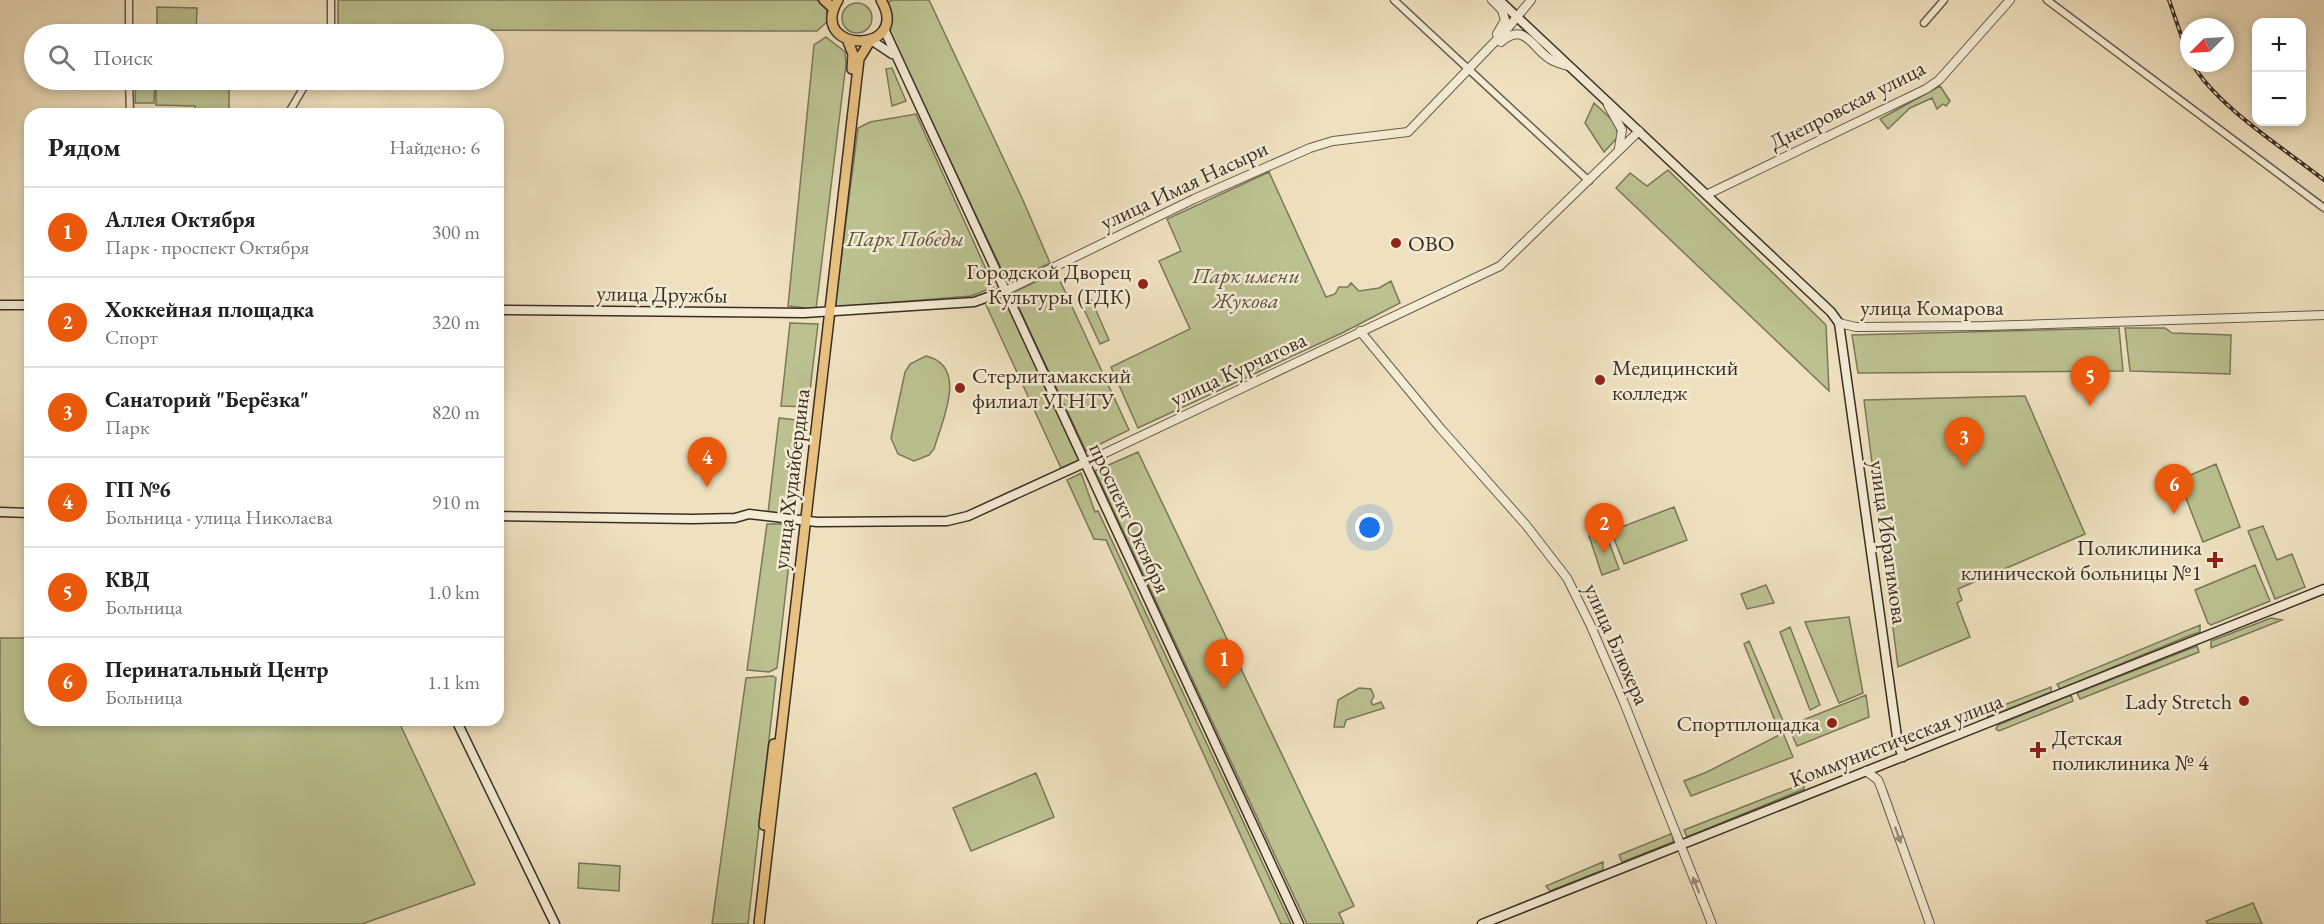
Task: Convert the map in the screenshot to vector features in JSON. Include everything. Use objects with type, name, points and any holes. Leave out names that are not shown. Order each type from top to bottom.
[{"type":"main road","points":[[824,0],[836,5]]},
{"type":"main road","points":[[847,39],[854,43],[870,41],[884,29],[886,13],[881,0]]},
{"type":"main road","name":"улица Комарова","points":[[1499,0],[1708,194],[1831,312],[1839,323]]},
{"type":"main road","name":"улица Худайбердина","points":[[828,312],[854,59],[847,39],[835,25],[836,5]]},
{"type":"main road","name":"проспект Октября","points":[[884,29],[894,56],[1299,924]]},
{"type":"main road","points":[[870,41],[894,56]]},
{"type":"main road","name":"улица Худайбердина","points":[[753,924],[859,59],[870,41]]},
{"type":"main road","name":"улица Имая Насыри","points":[[828,312],[974,302],[1005,291]]},
{"type":"main road","points":[[0,305],[24,305]]},
{"type":"main road","name":"улица Дружбы","points":[[504,310],[828,312]]},
{"type":"main road","name":"улица Ибрагимова","points":[[1839,323],[1898,744],[1903,757]]},
{"type":"main road","name":"улица Курчатова","points":[[504,516],[693,519],[735,518],[749,514],[803,521],[957,520],[1084,463]]},
{"type":"main road","points":[[0,512],[24,513]]},
{"type":"main road","name":"улица Худайбердина","points":[[759,924],[803,521]]},
{"type":"main road","name":"Коммунистическая улица","points":[[1482,924],[2324,589]]},
{"type":"main road","points":[[459,726],[555,924]]},
{"type":"main road","points":[[1887,763],[1898,744]]},
{"type":"street","points":[[129,0],[129,24]]},
{"type":"street","points":[[331,0],[331,24]]},
{"type":"street","points":[[1394,0],[1472,67],[1588,181]]},
{"type":"street","points":[[1472,67],[1479,54],[1504,24],[1502,10],[1492,0]]},
{"type":"street","name":"улица Имая Насыри","points":[[1005,291],[1203,195],[1310,148],[1333,141],[1408,132],[1518,18],[1531,0]]},
{"type":"street","points":[[1924,23],[1944,0]]},
{"type":"street","name":"Днепровская улица","points":[[1708,194],[1926,89],[1949,69],[2010,0]]},
{"type":"street","points":[[2047,0],[2324,208]]},
{"type":"street","points":[[1472,67],[1513,34],[1523,35],[1550,59],[1569,66]]},
{"type":"street","points":[[129,90],[130,108]]},
{"type":"street","points":[[292,108],[302,90]]},
{"type":"street","points":[[1604,99],[1622,130],[1618,152]]},
{"type":"street","name":"улица Курчатова","points":[[1084,463],[1500,266],[1639,131]]},
{"type":"street","name":"улица Комарова","points":[[1839,323],[1856,327],[1984,326],[2324,315]]},
{"type":"street","name":"улица Блюхера","points":[[1360,331],[1441,429],[1526,525],[1566,578],[1590,624],[1623,700],[1712,924]]},
{"type":"street","points":[[1878,780],[1887,763]]},
{"type":"street","points":[[1866,771],[1878,780],[1930,924]]},
{"type":"green space","points":[[338,0],[816,0],[826,5],[828,21],[817,31],[504,30],[504,24],[338,24]]},
{"type":"green space","points":[[892,0],[929,0],[1050,263],[1008,283],[889,31],[888,2]]},
{"type":"green space","points":[[857,3],[868,7],[872,18],[868,29],[857,33],[846,29],[842,18],[846,7]]},
{"type":"green space","points":[[157,7],[197,8],[196,24],[157,24]]},
{"type":"green space","points":[[826,37],[845,52],[846,64],[816,309],[788,306],[814,45]]},
{"type":"green space","points":[[892,68],[906,101],[892,106],[886,69]]},
{"type":"green space","points":[[1940,86],[1950,101],[1946,106],[1943,104],[1937,109],[1932,98],[1910,108],[1888,129],[1880,119]]},
{"type":"green space","points":[[136,90],[155,90],[154,103],[135,103]]},
{"type":"green space","points":[[156,90],[229,90],[229,108],[156,105]]},
{"type":"green space","points":[[1594,103],[1616,126],[1618,137],[1604,152],[1585,123]]},
{"type":"green space","name":"Парк Победы","points":[[916,114],[994,287],[971,296],[835,307],[858,128],[870,122]]},
{"type":"green space","points":[[1668,170],[1826,325],[1829,391],[1616,188],[1630,173],[1647,186]]},
{"type":"green space","name":"Парк имени Жукова","points":[[1269,172],[1326,297],[1335,294],[1339,287],[1348,287],[1351,283],[1359,291],[1379,288],[1391,281],[1400,303],[1342,333],[1138,428],[1111,367],[1190,329],[1159,261],[1181,251],[1167,219]]},
{"type":"green space","points":[[1056,272],[1129,430],[1086,451],[1012,293]]},
{"type":"green space","points":[[1004,297],[1079,460],[1061,468],[986,305]]},
{"type":"green space","points":[[1091,299],[1109,340],[1100,344],[1081,303]]},
{"type":"green space","points":[[790,323],[818,324],[808,407],[781,406]]},
{"type":"green space","points":[[2119,328],[2123,371],[1858,373],[1852,335]]},
{"type":"green space","points":[[2125,328],[2165,328],[2172,333],[2231,335],[2230,374],[2130,371]]},
{"type":"green space","points":[[926,356],[939,362],[947,371],[950,382],[949,396],[934,449],[929,455],[914,461],[898,454],[891,438],[905,372],[910,364]]},
{"type":"green space","points":[[2025,396],[2085,534],[1958,589],[1962,600],[1957,603],[1970,637],[1898,667],[1864,400]]},
{"type":"green space","points":[[779,418],[806,421],[796,506],[780,513],[768,513]]},
{"type":"green space","points":[[1138,452],[1354,906],[1339,913],[1344,924],[1307,924],[1095,471]]},
{"type":"green space","points":[[2216,464],[2240,527],[2203,542],[2179,480]]},
{"type":"green space","points":[[1081,473],[1095,512],[1098,511],[1291,924],[1281,924],[1106,540],[1094,539],[1067,480]]},
{"type":"green space","points":[[1674,507],[1687,540],[1624,564],[1611,531]]},
{"type":"green space","points":[[767,524],[790,524],[793,528],[777,668],[769,672],[747,670]]},
{"type":"green space","points":[[2263,526],[2277,560],[2292,554],[2305,587],[2275,599],[2248,531]]},
{"type":"green space","points":[[1605,531],[1619,569],[1602,575],[1589,536]]},
{"type":"green space","points":[[2255,565],[2270,601],[2211,625],[2208,623],[2195,590]]},
{"type":"green space","points":[[1766,585],[1774,603],[1747,609],[1741,594]]},
{"type":"green space","points":[[1849,617],[1863,693],[1839,703],[1805,622]]},
{"type":"green space","points":[[2271,618],[2282,620],[2211,648],[2211,641]]},
{"type":"green space","points":[[2200,625],[2200,632],[2060,689],[2057,684]]},
{"type":"green space","points":[[1790,627],[1820,705],[1810,710],[1780,632]]},
{"type":"green space","points":[[0,638],[24,638],[24,726],[401,726],[475,884],[362,924],[0,924]]},
{"type":"green space","points":[[1749,641],[1783,721],[1776,723],[1744,644]]},
{"type":"green space","points":[[2197,646],[2199,652],[2080,699],[2077,693]]},
{"type":"green space","points":[[773,676],[776,678],[748,924],[712,924],[746,678]]},
{"type":"green space","points":[[2051,687],[2051,692],[1988,717],[1986,712]]},
{"type":"green space","points":[[1359,688],[1371,689],[1374,696],[1371,702],[1373,705],[1381,702],[1384,708],[1346,720],[1344,727],[1334,727],[1338,700]]},
{"type":"green space","points":[[1866,695],[1869,717],[1797,746],[1788,726]]},
{"type":"green space","points":[[2071,695],[2073,701],[1999,731],[1996,729],[1998,725]]},
{"type":"green space","points":[[1783,733],[1793,757],[1691,796],[1684,781],[1707,772]]},
{"type":"green space","points":[[1036,773],[1054,817],[971,851],[953,808]]},
{"type":"green space","points":[[1804,783],[1804,789],[1687,837],[1684,830]]},
{"type":"green space","points":[[1673,833],[1673,842],[1622,862],[1619,855]]},
{"type":"green space","points":[[1603,862],[1603,870],[1550,891],[1546,886]]},
{"type":"green space","points":[[579,863],[620,866],[619,891],[578,888]]},
{"type":"green space","points":[[2253,903],[2262,924],[2208,924],[2206,921]]},
{"type":"railway","points":[[2169,0],[2180,32]]},
{"type":"railway","points":[[2198,72],[2217,95],[2234,110],[2324,180]]},
{"type":"place","name":"ОВО","points":[[1396,243]]},
{"type":"place","name":"Городской Дворец Культуры (ГДК)","points":[[1143,284]]},
{"type":"place","name":"Медицинский колледж","points":[[1600,380]]},
{"type":"place","name":"Стерлитамакский филиал УГНТУ","points":[[960,388]]},
{"type":"place","name":"КВД","points":[[2090,406]]},
{"type":"place","name":"Санаторий \"Берёзка\"","points":[[1964,467]]},
{"type":"place","name":"ГП №6","points":[[707,487]]},
{"type":"place","name":"Перинатальный Центр","points":[[2174,514]]},
{"type":"place","name":"Хоккейная площадка","points":[[1604,553]]},
{"type":"place","name":"Поликлиника клинической больницы №1","points":[[2215,560]]},
{"type":"place","name":"Аллея Октября","points":[[1224,689]]},
{"type":"place","name":"Lady Stretch","points":[[2244,701]]},
{"type":"place","name":"Спортплощадка","points":[[1832,723]]},
{"type":"place","name":"Детская поликлиника № 4","points":[[2038,750]]}]
